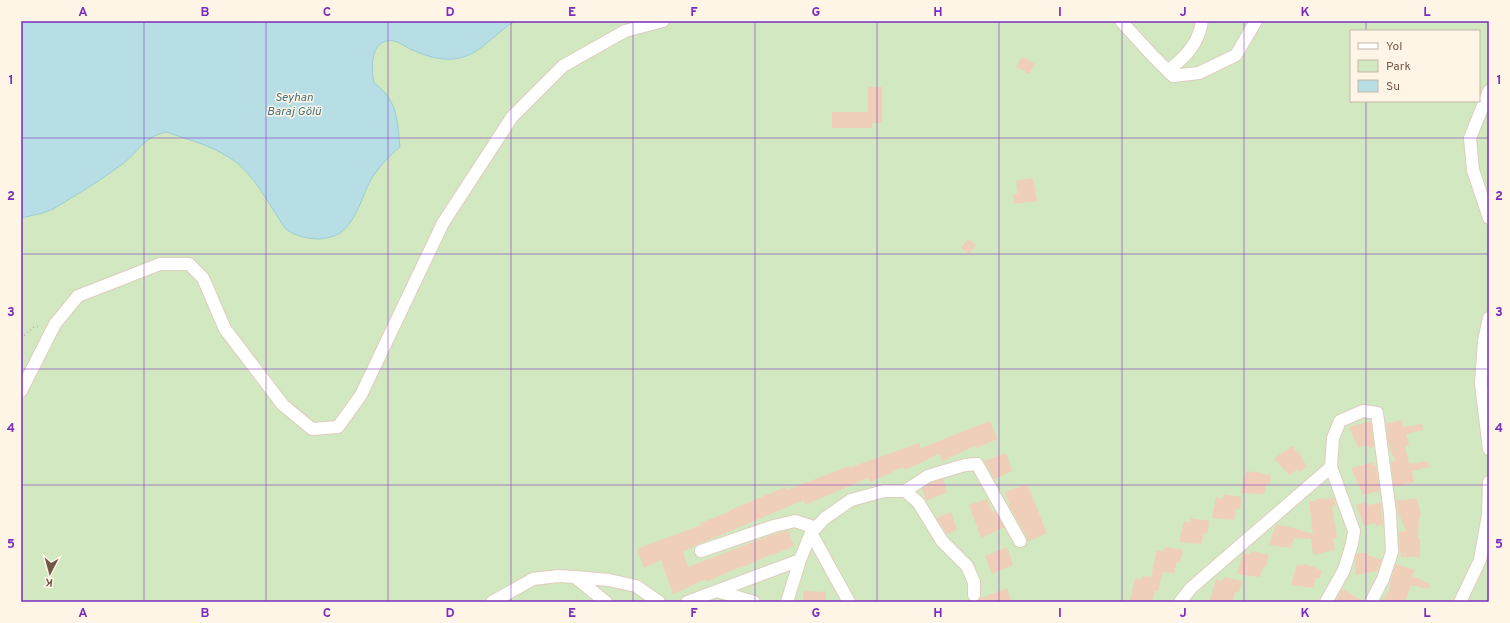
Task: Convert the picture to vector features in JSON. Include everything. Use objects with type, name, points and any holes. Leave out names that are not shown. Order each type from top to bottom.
[{"type":"street","points":[[21,391],[55,324],[78,296],[160,264],[189,264],[203,278],[225,329],[283,406],[312,429],[338,427],[361,394],[442,223],[512,116],[563,66],[625,31],[664,21]]},
{"type":"street","points":[[1121,21],[1173,76],[1199,73],[1236,55],[1256,21]]},
{"type":"street","points":[[1168,70],[1186,55],[1201,32],[1202,21]]},
{"type":"street","points":[[1489,91],[1470,138],[1474,170],[1489,218]]},
{"type":"street","points":[[1489,318],[1484,340],[1481,384],[1489,449]]},
{"type":"street","points":[[1326,602],[1344,570],[1352,544],[1354,531],[1331,467],[1333,438],[1340,421],[1363,411],[1377,413],[1390,513],[1392,552],[1383,579],[1371,602]]},
{"type":"street","points":[[787,602],[800,560],[814,530],[825,518],[851,500],[884,491],[905,491],[928,476],[965,465],[977,464],[1020,541]]},
{"type":"street","points":[[1180,602],[1191,588],[1331,467]]},
{"type":"street","points":[[1460,602],[1480,560],[1488,515],[1489,482]]},
{"type":"street","points":[[905,491],[918,502],[942,541],[967,566],[974,582],[974,595]]},
{"type":"street","points":[[701,551],[781,524],[795,522],[814,530],[849,602]]},
{"type":"street","points":[[687,602],[800,560]]},
{"type":"street","points":[[492,602],[533,579],[558,576],[609,580],[636,586],[659,602]]},
{"type":"street","points":[[575,577],[606,602]]},
{"type":"street","points":[[718,590],[754,602]]},
{"type":"path","points":[[21,338],[34,327],[55,324]]},
{"type":"green space","points":[[21,21],[1489,21],[1489,602],[21,602]]},
{"type":"water","name":"Seyhan Baraj Gölü","points":[[21,21],[515,21],[475,52],[460,58],[435,58],[416,52],[394,41],[386,41],[380,44],[374,55],[372,70],[374,83],[388,96],[395,111],[400,147],[373,176],[358,209],[346,228],[336,235],[320,239],[302,237],[293,234],[286,229],[253,179],[243,168],[229,157],[203,144],[166,132],[151,138],[113,171],[53,209],[21,218]]},
{"type":"building","points":[[1022,57],[1035,64],[1029,74],[1016,66]]},
{"type":"building","points":[[868,87],[882,87],[882,123],[872,123],[872,128],[832,128],[832,112],[868,112]]},
{"type":"building","points":[[1033,178],[1037,201],[1014,204],[1013,194],[1018,193],[1016,181]]},
{"type":"building","points":[[968,239],[976,245],[969,254],[961,248]]},
{"type":"building","points":[[1402,420],[1403,427],[1422,424],[1423,430],[1406,434],[1409,445],[1405,446],[1409,464],[1427,461],[1429,467],[1412,471],[1414,482],[1394,487],[1391,462],[1395,461],[1389,446],[1386,424]]},
{"type":"building","points":[[990,421],[997,439],[976,448],[975,446],[942,461],[939,454],[905,470],[903,467],[870,482],[868,478],[805,505],[804,500],[683,552],[688,567],[788,530],[794,546],[773,555],[772,554],[740,568],[739,567],[707,582],[706,579],[673,594],[661,560],[644,568],[637,549],[701,525],[700,523],[786,487],[787,490],[849,466],[849,468],[919,443],[921,448]]},
{"type":"building","points":[[1371,421],[1374,447],[1370,448],[1368,445],[1358,447],[1349,427]]},
{"type":"building","points":[[1293,446],[1296,452],[1298,451],[1307,467],[1300,472],[1298,469],[1289,475],[1274,458]]},
{"type":"building","points":[[1006,453],[1012,471],[994,479],[984,461]]},
{"type":"building","points":[[1373,462],[1373,466],[1376,465],[1380,491],[1363,495],[1351,468]]},
{"type":"building","points":[[1246,471],[1252,473],[1253,471],[1271,476],[1270,484],[1266,484],[1264,494],[1241,493]]},
{"type":"building","points":[[943,479],[947,492],[926,501],[922,489],[931,483]]},
{"type":"building","points":[[1027,484],[1047,533],[1027,542],[1027,537],[1009,506],[1005,492]]},
{"type":"building","points":[[1224,494],[1242,497],[1240,509],[1236,509],[1234,520],[1212,518],[1216,497],[1223,499]]},
{"type":"building","points":[[1334,498],[1335,505],[1332,506],[1337,538],[1333,539],[1335,550],[1313,555],[1311,539],[1294,538],[1291,548],[1269,545],[1276,524],[1313,534],[1309,501]]},
{"type":"building","points":[[1417,498],[1421,516],[1419,517],[1418,538],[1420,538],[1420,557],[1401,557],[1398,532],[1406,531],[1397,510],[1396,501]]},
{"type":"building","points":[[987,499],[992,512],[995,511],[1004,527],[981,538],[969,505]]},
{"type":"building","points":[[1366,502],[1367,505],[1381,503],[1383,524],[1376,526],[1375,523],[1364,526],[1356,505]]},
{"type":"building","points":[[951,512],[957,530],[947,534],[936,518]]},
{"type":"building","points":[[1191,518],[1210,521],[1207,533],[1204,533],[1201,544],[1179,542],[1184,521],[1190,523]]},
{"type":"building","points":[[1007,547],[1013,565],[992,574],[985,556]]},
{"type":"building","points":[[1165,547],[1183,550],[1180,562],[1177,562],[1174,573],[1163,572],[1158,591],[1155,591],[1153,601],[1130,600],[1135,578],[1141,580],[1143,576],[1151,577],[1157,550],[1163,551]]},
{"type":"building","points":[[1251,551],[1269,555],[1266,567],[1263,567],[1260,577],[1237,574],[1243,553],[1250,555]]},
{"type":"building","points":[[1357,553],[1367,553],[1367,555],[1382,560],[1378,571],[1356,575],[1355,559]]},
{"type":"building","points":[[1297,564],[1303,566],[1304,564],[1322,570],[1320,578],[1316,578],[1313,588],[1291,585]]},
{"type":"building","points":[[1396,564],[1415,570],[1412,576],[1430,584],[1428,589],[1411,585],[1405,602],[1381,602],[1389,591]]},
{"type":"building","points":[[1224,577],[1242,581],[1239,592],[1235,592],[1233,602],[1210,600],[1216,579],[1222,581]]},
{"type":"building","points":[[1007,588],[1012,602],[976,602],[981,598]]},
{"type":"building","points":[[1342,589],[1364,601],[1364,602],[1335,602]]},
{"type":"building","points":[[803,591],[826,592],[826,602],[803,602]]}]
